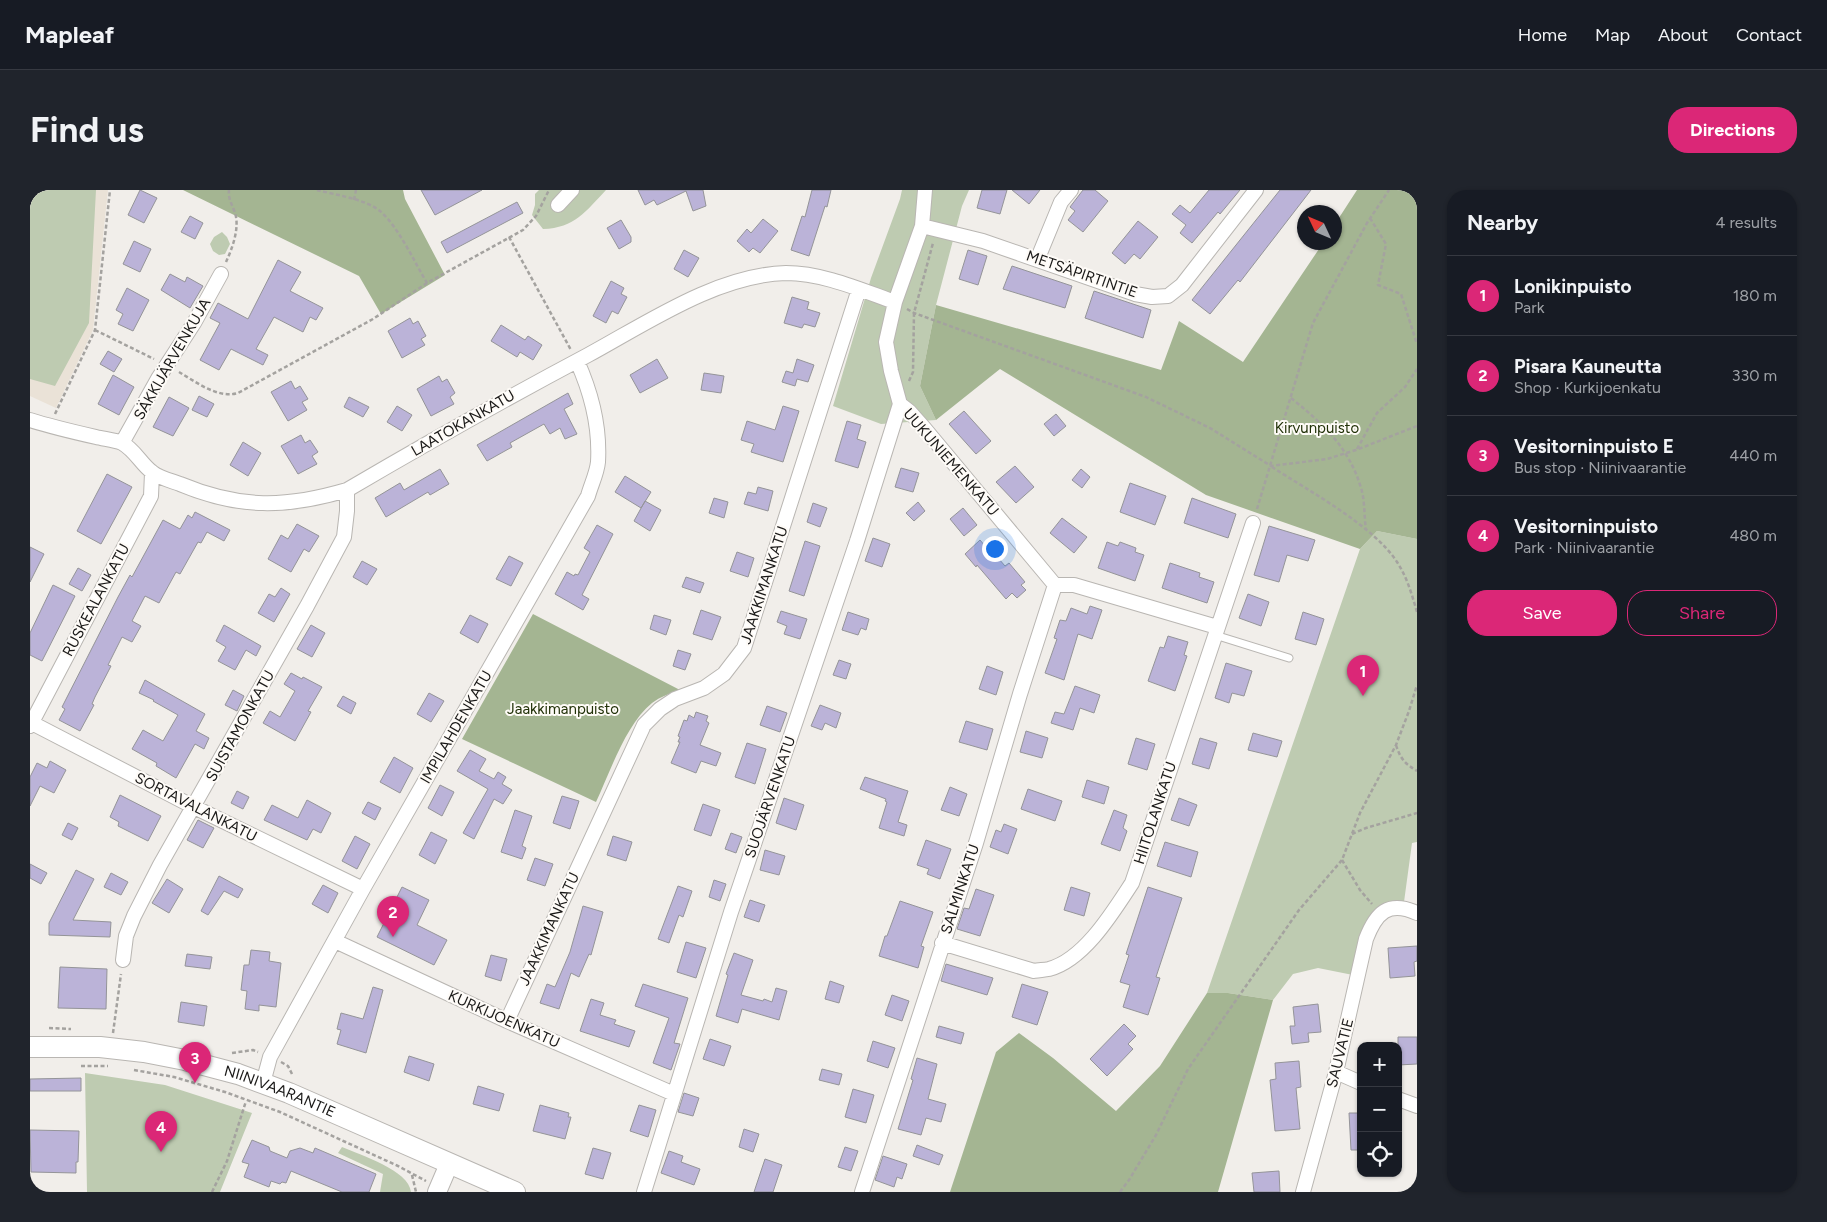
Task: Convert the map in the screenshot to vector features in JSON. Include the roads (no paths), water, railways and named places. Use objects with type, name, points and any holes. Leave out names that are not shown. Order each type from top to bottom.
[{"type":"main road","name":"NIINIVAARANTIE","points":[[30,1046],[111,1048],[185,1060],[238,1074],[264,1083],[515,1192]]},
{"type":"street","points":[[558,205],[572,190]]},
{"type":"street","name":"UUKUNIEMENKATU","points":[[924,190],[922,226],[896,302],[886,342],[890,371],[900,404],[925,429],[1055,585]]},
{"type":"street","points":[[1038,258],[1061,202],[1071,190]]},
{"type":"street","name":"METSÄPIRTINTIE","points":[[922,226],[983,240],[1135,294],[1152,298],[1168,296],[1182,286],[1256,190]]},
{"type":"street","name":"LAATOKANKATU","points":[[30,420],[50,427],[122,443],[139,457],[152,473],[207,495],[256,504],[290,502],[318,498],[347,490],[506,398],[684,303],[722,285],[760,276],[786,273],[812,275],[896,302]]},
{"type":"street","name":"SÄKKIJÄRVENKUJA","points":[[122,443],[221,274]]},
{"type":"street","name":"JAAKKIMANKATU","points":[[507,1021],[644,725],[660,709],[675,699],[704,688],[724,674],[744,648],[859,289]]},
{"type":"street","name":"IMPILAHDENKATU","points":[[264,1083],[270,1057],[363,889],[588,496],[598,464],[596,422],[587,383],[577,361]]},
{"type":"street","name":"SUOJÄRVENKATU","points":[[644,1192],[731,912],[857,541],[900,404]]},
{"type":"street","name":"RUSKEALANKATU","points":[[30,723],[151,496],[152,473]]},
{"type":"street","name":"SUISTAMONKATU","points":[[123,960],[126,936],[160,865],[344,537],[347,490]]},
{"type":"street","name":"HIITOLANKATU","points":[[942,943],[1034,971],[1049,969],[1064,963],[1079,952],[1113,912],[1132,884],[1253,523]]},
{"type":"street","points":[[1055,585],[1074,585],[1216,631]]},
{"type":"street","name":"SALMINKATU","points":[[862,1192],[976,843],[1020,694],[1055,585]]},
{"type":"street","name":"SORTAVALANKATU","points":[[30,723],[194,807],[363,889]]},
{"type":"street","name":"SAUVATIE","points":[[1303,1192],[1336,1072],[1366,939],[1372,924],[1378,915],[1386,910],[1398,908],[1417,913]]},
{"type":"street","name":"KURKIJOENKATU","points":[[335,941],[507,1021],[674,1094]]},
{"type":"street","points":[[1336,1072],[1357,1081]]},
{"type":"street","points":[[1402,1100],[1417,1106]]},
{"type":"street","points":[[438,1190],[449,1164]]},
{"type":"lane","points":[[1216,631],[1289,658]]},
{"type":"place","name":"Lonikinpuisto","points":[[1363,696]]},
{"type":"place","name":"Pisara Kauneutta","points":[[393,937]]},
{"type":"place","name":"Vesitorninpuisto E","points":[[195,1083]]},
{"type":"place","name":"Vesitorninpuisto","points":[[161,1152]]},
{"type":"park label","name":"Kirvunpuisto","points":[[1317,428]]},
{"type":"park label","name":"Jaakkimanpuisto","points":[[563,709]]}]
